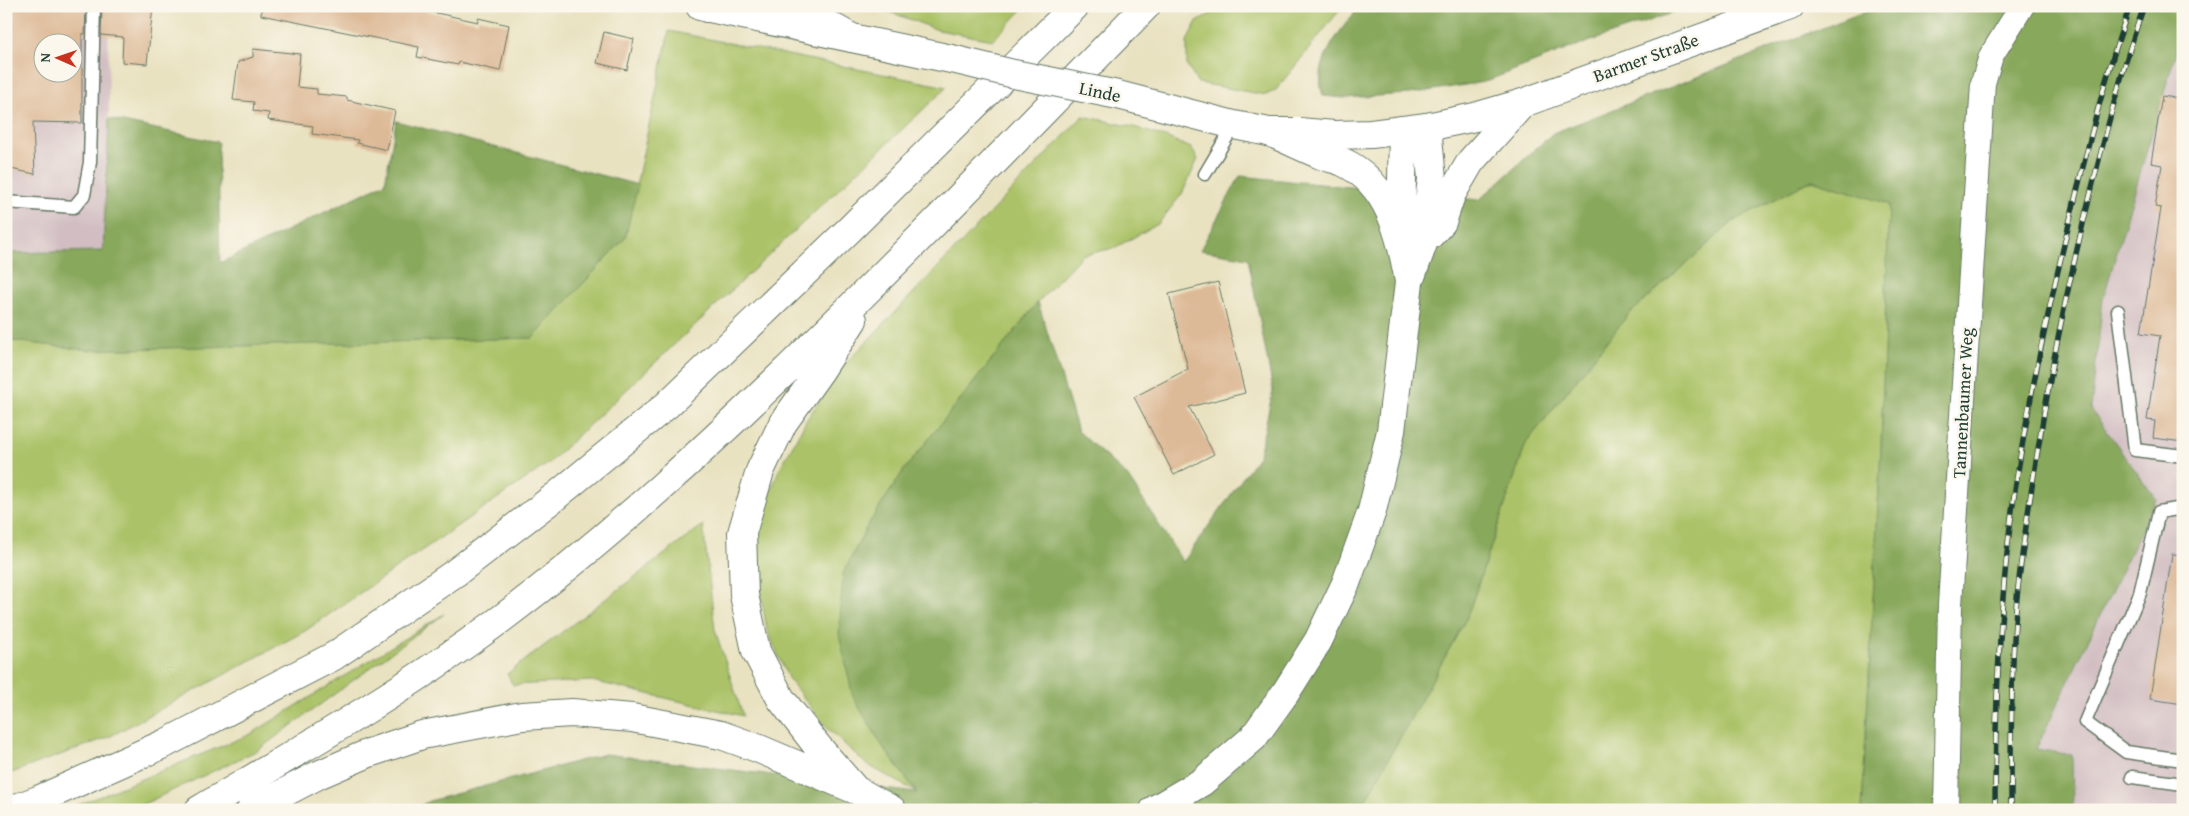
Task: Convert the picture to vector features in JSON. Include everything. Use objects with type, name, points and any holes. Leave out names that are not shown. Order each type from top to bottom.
[{"type":"main road","points":[[795,6],[852,38]]},
{"type":"main road","points":[[1043,38],[1060,6]]},
{"type":"main road","points":[[11,810],[38,800],[166,743],[334,656],[455,573],[556,496],[667,405],[843,236],[1075,6]]},
{"type":"main road","points":[[199,810],[367,711],[500,619],[609,532],[713,442],[877,282],[1146,6]]},
{"type":"main road","name":"Barmer Straße","points":[[1512,106],[1790,6]]},
{"type":"main road","name":"Linde","points":[[705,7],[1118,95],[1234,125],[1269,132],[1334,135],[1415,129],[1512,106]]},
{"type":"main road","points":[[1413,239],[1442,222],[1456,184],[1512,106]]},
{"type":"main road","points":[[1154,810],[1202,782],[1253,738],[1286,692],[1318,641],[1346,583],[1372,511],[1391,431],[1410,282],[1413,239],[1415,129]]},
{"type":"main road","points":[[1269,132],[1322,156],[1343,162],[1360,173],[1383,197],[1413,239]]},
{"type":"main road","points":[[856,790],[818,747],[781,699],[756,651],[744,595],[742,533],[760,471],[783,423],[820,372],[877,282]]},
{"type":"main road","points":[[251,810],[327,771],[368,753],[422,735],[522,716],[572,713],[632,718],[721,735],[757,748],[856,790],[892,810]]},
{"type":"street","name":"Tannenbaumer Weg","points":[[1946,810],[1950,605],[1983,83],[1991,56],[2022,6]]},
{"type":"lane","points":[[6,202],[74,207],[84,196],[90,162],[94,6]]},
{"type":"lane","points":[[1205,174],[1234,125]]},
{"type":"lane","points":[[2118,311],[2135,450],[2183,456]]},
{"type":"lane","points":[[2183,508],[2159,512],[2140,593],[2086,722],[2126,752],[2183,760]]},
{"type":"lane","points":[[2132,777],[2183,784]]},
{"type":"shaded area","points":[[6,6],[108,6],[109,119],[103,251],[6,253]]},
{"type":"shaded area","points":[[2183,28],[2183,810],[2073,810],[2072,755],[2036,750],[2156,499],[2091,409],[2103,299]]},
{"type":"green space","points":[[874,6],[1026,6],[993,40],[938,30]]},
{"type":"green space","points":[[1224,6],[1343,6],[1276,90],[1266,95],[1198,83],[1187,66],[1187,41],[1197,22]]},
{"type":"green space","points":[[1360,6],[1692,6],[1568,49],[1484,82],[1409,94],[1344,98],[1323,96],[1321,71],[1325,59],[1337,36]]},
{"type":"green space","points":[[1879,6],[2183,6],[2183,28],[2103,299],[2091,409],[2156,499],[2036,749],[2072,755],[2073,810],[1862,810],[1881,448],[1889,204],[1812,180],[1735,220],[1627,316],[1526,443],[1467,617],[1360,810],[413,810],[429,801],[605,754],[917,793],[883,747],[853,697],[839,634],[843,574],[866,528],[904,470],[1038,302],[1078,431],[1128,477],[1183,562],[1259,455],[1273,390],[1248,258],[1200,250],[1240,176],[1479,200],[1553,133]]},
{"type":"green space","points":[[669,31],[947,87],[549,463],[305,631],[109,737],[6,775],[6,340],[88,350],[533,338],[625,238]]},
{"type":"green space","points":[[1083,116],[1134,127],[1191,148],[1198,159],[1182,194],[1158,224],[1114,248],[1082,255],[1038,302],[904,470],[866,528],[843,574],[883,747],[918,793],[866,764],[827,728],[788,678],[767,630],[757,572],[759,523],[778,472],[807,419],[845,364]]},
{"type":"green space","points":[[109,119],[218,142],[220,263],[385,183],[396,121],[638,185],[625,238],[533,338],[88,350],[6,340],[6,253],[103,251]]},
{"type":"green space","points":[[1812,180],[1889,204],[1881,448],[1862,810],[1360,810],[1467,617],[1526,443],[1627,316],[1735,220]]},
{"type":"green space","points":[[703,525],[715,630],[743,716],[592,681],[513,685],[507,674]]},
{"type":"green space","points":[[444,614],[258,750],[131,810],[66,810],[251,734]]},
{"type":"building","points":[[6,6],[86,6],[85,34],[82,34],[82,32],[32,32],[32,82],[82,82],[82,123],[33,122],[35,174],[6,168]]},
{"type":"building","points":[[102,6],[153,6],[147,64],[122,62],[123,37],[101,35]]},
{"type":"building","points":[[262,6],[404,6],[478,22],[478,18],[509,25],[500,71],[459,62],[458,65],[417,57],[419,47],[261,15]]},
{"type":"building","points":[[604,32],[634,39],[627,70],[597,63]]},
{"type":"building","points":[[253,49],[300,54],[297,87],[317,89],[317,94],[347,97],[347,100],[395,111],[387,150],[357,143],[358,140],[312,134],[313,126],[268,120],[269,113],[253,111],[254,102],[233,100],[238,62],[253,57]]},
{"type":"building","points":[[2162,96],[2183,99],[2183,442],[2153,438],[2155,421],[2147,420],[2160,336],[2141,333],[2161,208],[2155,207],[2162,165],[2151,163]]},
{"type":"building","points":[[1218,282],[1245,393],[1189,407],[1214,454],[1174,475],[1134,397],[1188,369],[1169,294]]},
{"type":"building","points":[[2172,554],[2183,555],[2183,704],[2150,699]]},
{"type":"railway","points":[[1995,810],[1997,700],[2001,627],[2011,518],[2022,445],[2059,264],[2104,88],[2130,6]]},
{"type":"railway","points":[[2011,810],[2014,633],[2024,541],[2039,443],[2062,317],[2083,224],[2118,87],[2144,6]]}]
